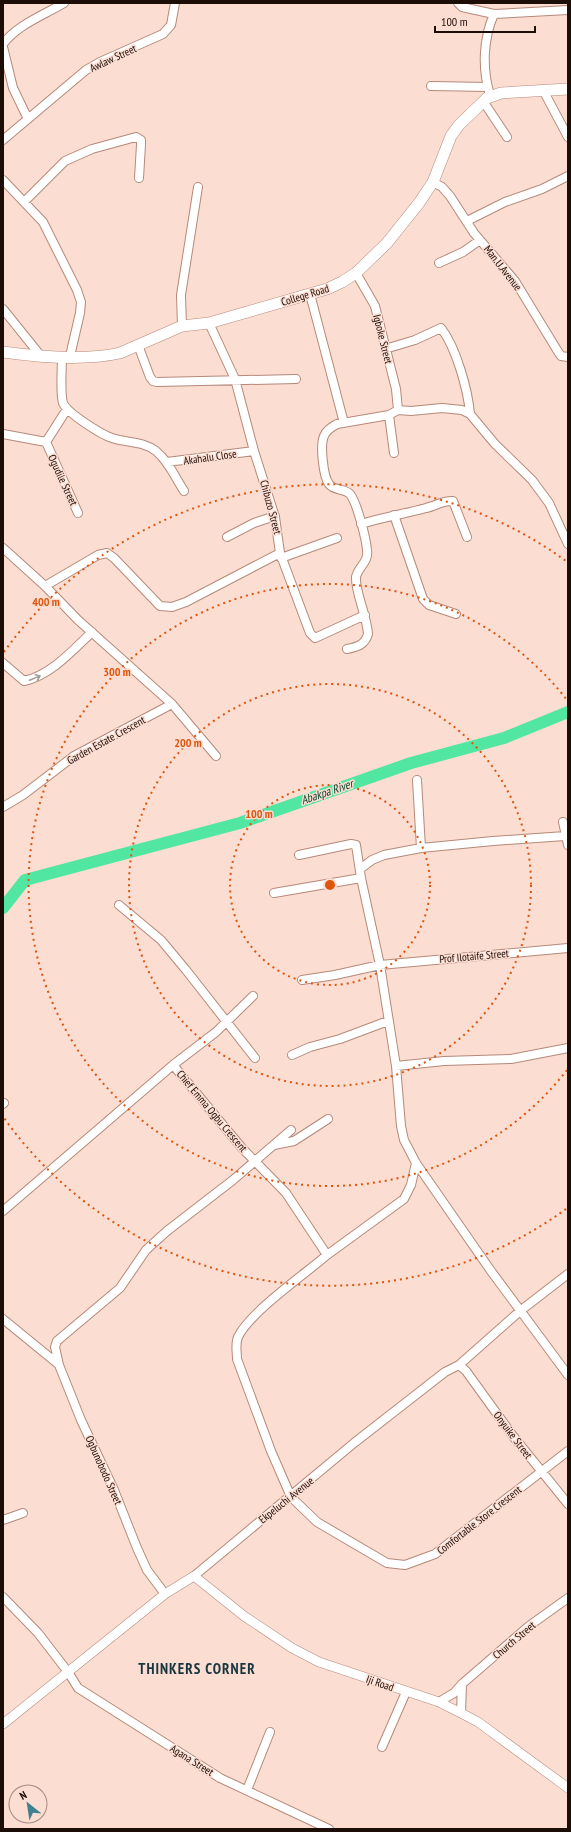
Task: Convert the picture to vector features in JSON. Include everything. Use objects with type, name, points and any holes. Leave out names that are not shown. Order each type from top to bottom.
[{"type":"main road","points":[[487,95],[543,90],[568,90]]},
{"type":"main road","name":"College Road","points":[[3,352],[66,356],[110,355],[182,326],[209,322],[310,294],[342,282],[367,264],[387,243],[419,203],[433,182],[451,136],[459,125],[487,95]]},
{"type":"street","points":[[28,119],[13,88],[3,45],[8,37],[23,26],[64,3]]},
{"type":"street","name":"Awlaw Street","points":[[3,140],[86,70],[100,62],[163,34],[171,25],[175,3]]},
{"type":"street","points":[[458,3],[462,7],[494,14],[525,11],[568,10]]},
{"type":"street","points":[[494,14],[487,29],[485,43],[487,95],[507,137]]},
{"type":"street","points":[[431,86],[487,95]]},
{"type":"street","points":[[543,90],[568,137]]},
{"type":"street","points":[[24,202],[65,161],[92,149],[136,137],[141,140],[139,178]]},
{"type":"street","points":[[467,220],[505,202],[542,189],[568,176]]},
{"type":"street","points":[[3,180],[43,222],[77,290],[81,302],[80,313],[66,356],[63,402],[67,409],[102,434],[112,438],[146,445],[167,462],[184,491]]},
{"type":"street","name":"Man.U.Avenue","points":[[433,182],[442,187],[480,240],[514,281],[561,356],[568,357]]},
{"type":"street","points":[[182,326],[181,295],[198,187]]},
{"type":"street","points":[[439,263],[463,252],[480,240]]},
{"type":"street","name":"Igboke Street","points":[[356,272],[375,306],[396,389],[398,410]]},
{"type":"street","points":[[310,294],[344,423]]},
{"type":"street","points":[[3,309],[40,355]]},
{"type":"street","name":"Chibuzo Street","points":[[209,322],[236,379],[254,451],[275,516],[280,556],[310,633],[315,638],[365,615]]},
{"type":"street","points":[[385,349],[415,340],[441,328],[446,335],[468,392],[470,414]]},
{"type":"street","points":[[138,345],[150,377],[153,381],[296,379]]},
{"type":"street","points":[[347,650],[361,645],[366,640],[367,626],[356,578],[367,558],[368,551],[351,495],[346,491],[334,489],[328,484],[325,476],[322,446],[324,435],[330,427],[389,415],[398,410],[411,411],[442,408],[462,410],[470,414],[495,444],[532,480],[549,503],[565,533],[568,544]]},
{"type":"street","points":[[46,442],[67,409]]},
{"type":"street","points":[[389,415],[394,453]]},
{"type":"street","name":"Ogudile Street","points":[[3,434],[46,442],[78,513]]},
{"type":"street","name":"Akahalu Close","points":[[167,462],[254,451]]},
{"type":"street","points":[[361,524],[427,508],[445,500],[453,501],[467,537]]},
{"type":"street","points":[[394,515],[423,598],[429,605],[456,614]]},
{"type":"street","points":[[227,537],[254,523],[275,516]]},
{"type":"street","points":[[45,586],[98,555],[107,554],[114,558],[160,606],[172,607],[186,602],[280,556],[337,538]]},
{"type":"street","points":[[3,548],[45,586],[78,620],[119,658],[172,704],[216,756]]},
{"type":"street","points":[[3,663],[24,681],[37,678],[62,660],[92,632]]},
{"type":"street","name":"Garden Estate Crescent","points":[[3,807],[22,795],[74,756],[172,704]]},
{"type":"street","points":[[417,780],[421,848]]},
{"type":"street","points":[[563,822],[568,845]]},
{"type":"street","points":[[360,869],[372,860],[384,855],[421,848],[565,836]]},
{"type":"street","points":[[299,855],[354,844],[356,845],[361,878],[380,965],[396,1066],[401,1126],[404,1140],[416,1163],[520,1311],[568,1375]]},
{"type":"street","points":[[274,892],[361,878]]},
{"type":"street","points":[[119,905],[160,940],[186,970],[225,1022],[255,1058]]},
{"type":"street","name":"Prof Ilotaife Street","points":[[302,980],[335,975],[380,965],[568,948]]},
{"type":"street","name":"Chief Emma Ogbu Crescent","points":[[253,996],[200,1045],[173,1065],[204,1105],[286,1193],[327,1255]]},
{"type":"street","points":[[292,1055],[310,1047],[340,1039],[388,1021]]},
{"type":"street","points":[[396,1066],[444,1061],[511,1059],[568,1048]]},
{"type":"street","points":[[3,1211],[173,1065]]},
{"type":"street","points":[[274,1145],[294,1141],[328,1119]]},
{"type":"street","points":[[255,1161],[291,1130]]},
{"type":"street","name":"Ogbunobodo Street","points":[[165,1594],[148,1570],[137,1548],[59,1365],[55,1348],[57,1341],[120,1288],[146,1250],[167,1231],[255,1161]]},
{"type":"street","points":[[291,1497],[271,1451],[238,1359],[236,1348],[238,1338],[248,1323],[267,1305],[327,1255],[404,1199],[411,1185],[416,1163]]},
{"type":"street","name":"Ekpeluchi Avenue","points":[[3,1724],[165,1594],[194,1576],[291,1497],[354,1443],[445,1372],[459,1365],[520,1311],[568,1274]]},
{"type":"street","points":[[3,1319],[59,1365]]},
{"type":"street","name":"Onyuike Street","points":[[459,1365],[466,1371],[568,1504]]},
{"type":"street","name":"Comfortable Store Crescent","points":[[291,1497],[316,1522],[387,1563],[405,1565],[435,1554],[568,1451]]},
{"type":"street","points":[[3,1520],[23,1512]]},
{"type":"street","name":"Iji Road","points":[[194,1576],[244,1616],[292,1648],[319,1662],[439,1702],[461,1713],[478,1722],[568,1788]]},
{"type":"street","points":[[3,1597],[38,1633],[68,1672]]},
{"type":"street","name":"Church Street","points":[[439,1702],[454,1693],[462,1684],[530,1626],[568,1598]]},
{"type":"street","name":"Agana Street","points":[[68,1672],[78,1688],[220,1778],[329,1829]]},
{"type":"street","points":[[461,1713],[462,1684]]},
{"type":"street","points":[[382,1747],[406,1692]]},
{"type":"street","points":[[247,1790],[270,1732]]},
{"type":"waterway","name":"Abakpa River","points":[[3,908],[25,880],[240,823],[411,763],[504,738],[568,712]]},
{"type":"district","name":"THINKERS CORNER","points":[[197,1669]]}]
